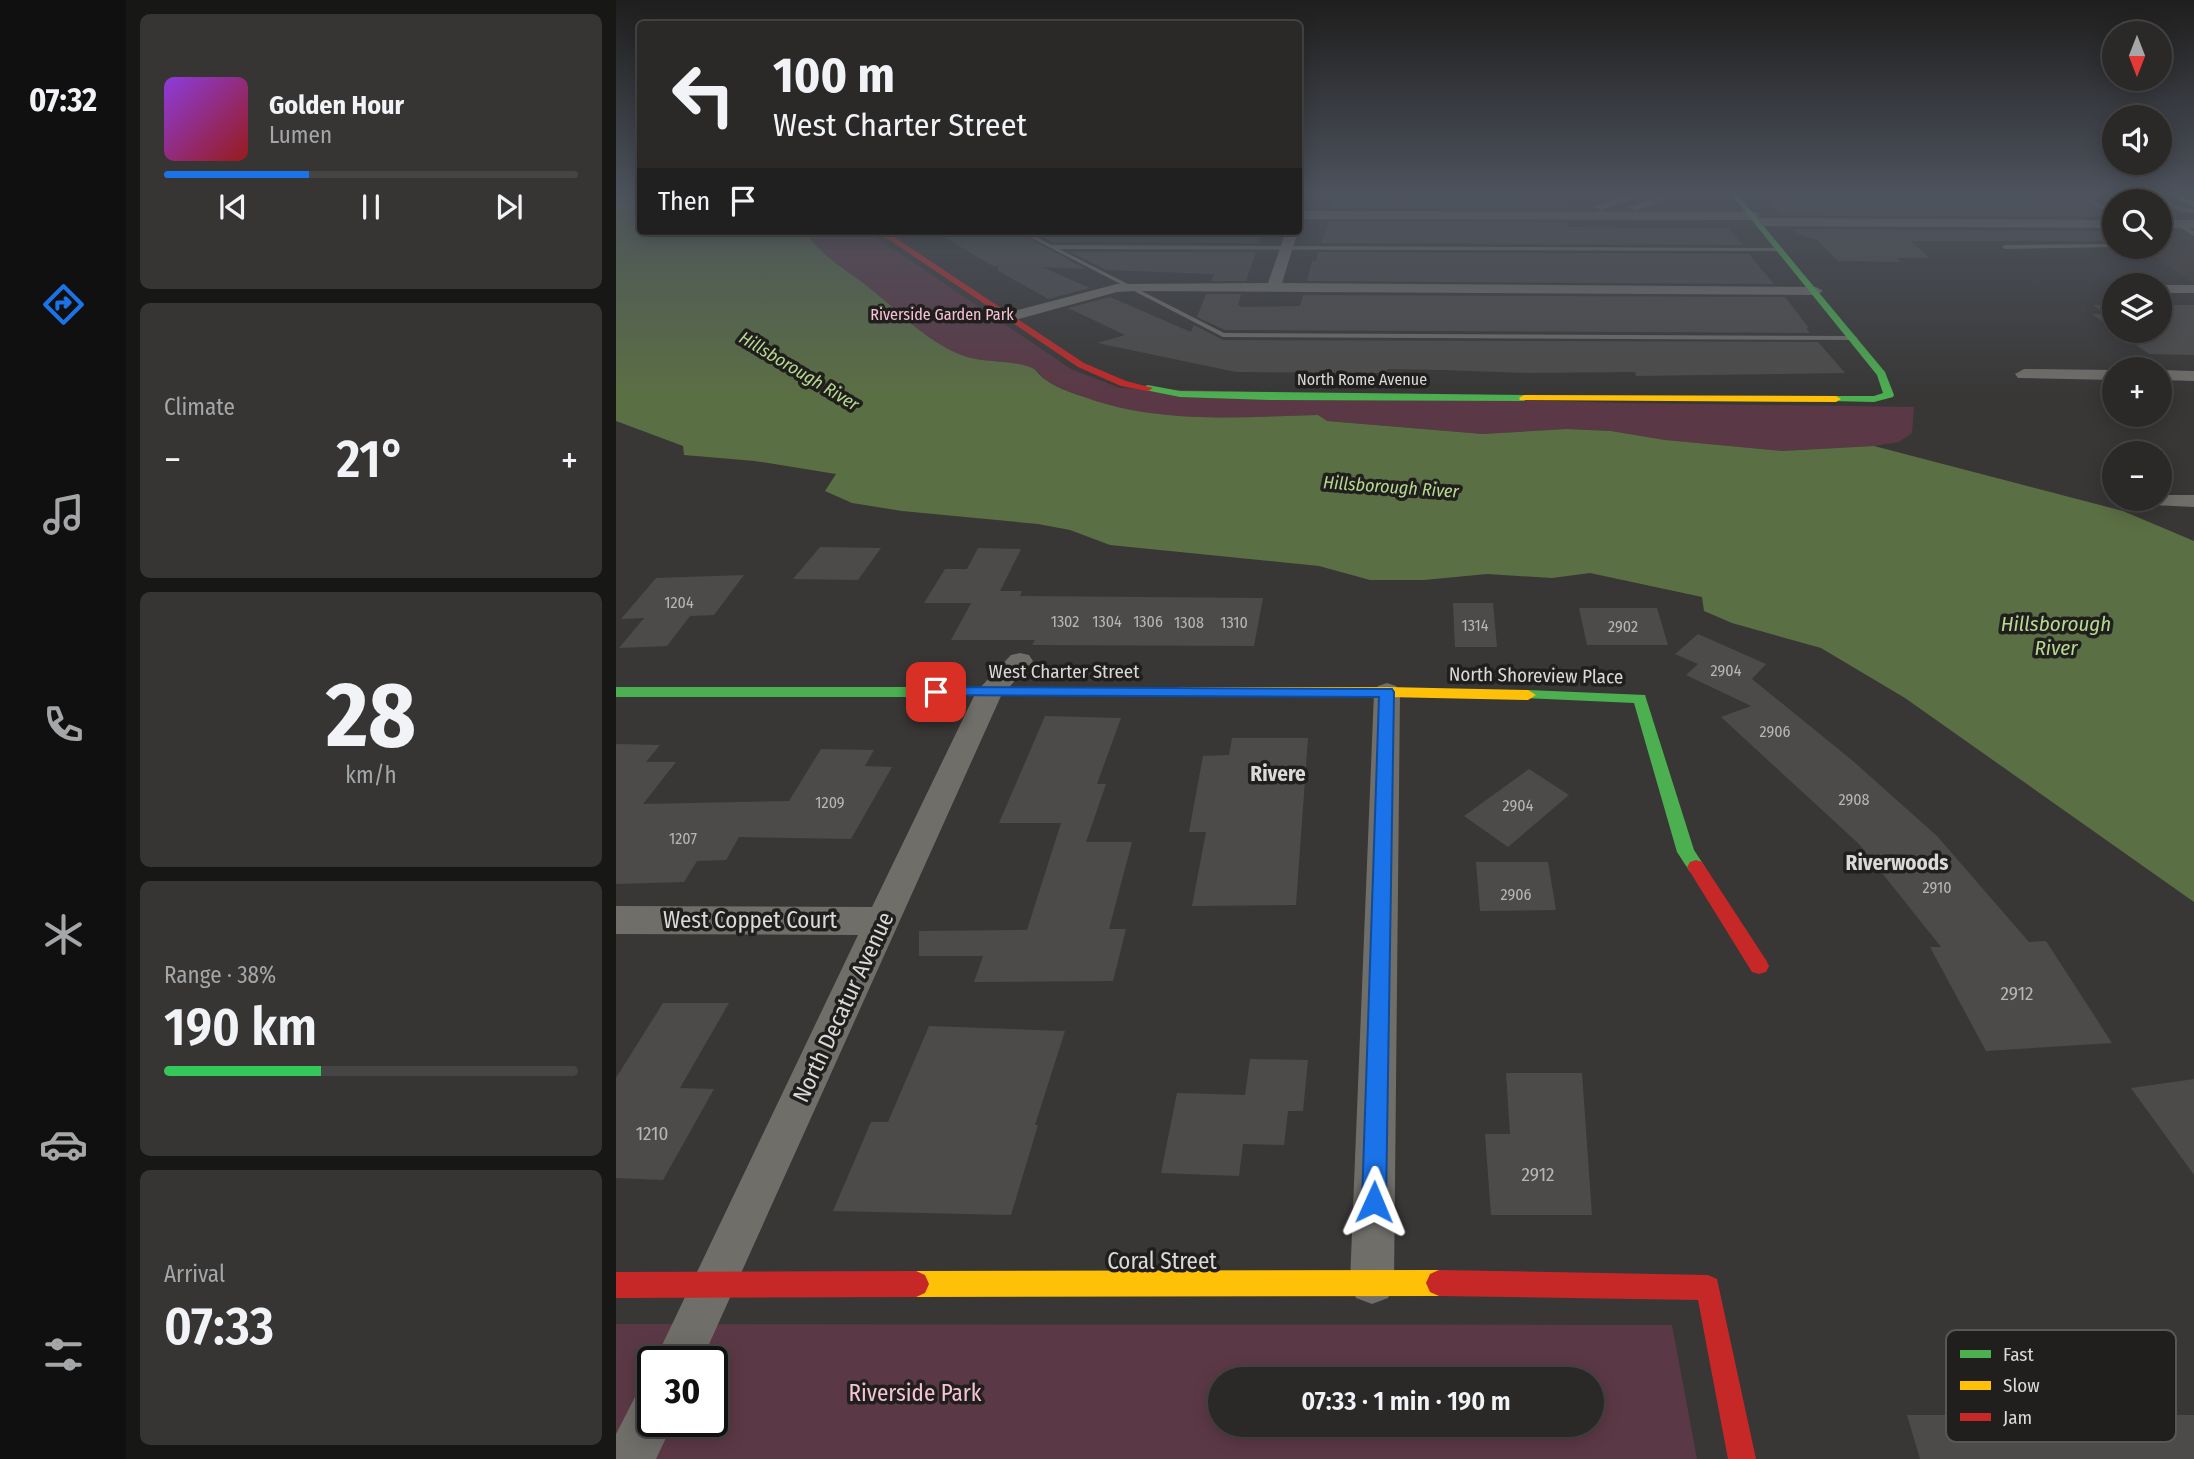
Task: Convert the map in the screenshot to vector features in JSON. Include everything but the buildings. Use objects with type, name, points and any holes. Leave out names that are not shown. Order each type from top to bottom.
[{"type":"street","name":"North Rome Avenue","points":[[925,261],[1081,365],[1124,384],[1180,394],[1283,397],[1860,399],[1889,395],[1882,374],[1854,338]]},
{"type":"street","points":[[1273,289],[1282,261]]},
{"type":"street","points":[[1791,261],[1854,338]]},
{"type":"street","points":[[1008,317],[1129,288],[1816,290]]},
{"type":"street","points":[[2172,289],[2194,289]]},
{"type":"street","points":[[2024,374],[2102,375]]},
{"type":"street","points":[[2172,375],[2194,376]]},
{"type":"street","points":[[2172,501],[2194,501]]},
{"type":"street","name":"North Decatur Avenue","points":[[684,1346],[989,692],[1020,661]]},
{"type":"street","name":"West Charter Street","points":[[616,692],[1387,692]]},
{"type":"street","points":[[1372,1282],[1387,692]]},
{"type":"street","name":"North Shoreview Place","points":[[1387,692],[1640,698],[1686,852],[1759,966]]},
{"type":"street","name":"West Coppet Court","points":[[616,920],[883,921]]},
{"type":"street","name":"Coral Street","points":[[616,1285],[1372,1282],[1708,1288],[1742,1459]]},
{"type":"street","points":[[630,1459],[641,1437]]},
{"type":"lane","points":[[1077,261],[1223,335],[1854,338]]},
{"type":"shaded area","points":[[2161,261],[2194,261],[2194,284]]},
{"type":"green space","name":"Riverside Garden Park","points":[[834,261],[911,261],[1071,369],[1120,388],[1624,403],[1914,407],[1912,433],[1899,442],[1874,446],[1782,451],[1665,440],[1611,431],[1566,429],[1483,434],[1327,421],[1318,415],[1174,416],[1117,407],[1073,393],[1051,383],[1037,371],[1027,367],[967,357],[940,345]]},
{"type":"green space","name":"Riverside Park","points":[[616,1324],[1672,1325],[1697,1459],[616,1459]]},
{"type":"water","name":"Hillsborough River","points":[[616,261],[834,261],[940,345],[967,357],[1030,367],[1062,389],[1117,407],[1146,412],[1203,417],[1318,415],[1327,421],[1483,434],[1566,429],[1611,431],[1665,440],[1782,451],[1874,446],[2102,506],[2102,511],[2123,511],[2194,541],[2194,902],[1905,698],[1821,648],[1732,623],[1704,611],[1702,597],[1590,573],[1552,578],[1487,574],[1424,580],[1370,580],[1319,566],[1110,545],[1070,530],[1038,524],[902,511],[852,503],[825,491],[836,474],[755,461],[684,455],[683,446],[616,421]]},
{"type":"traffic: fast","points":[[1789,261],[1882,374],[1889,395],[1874,399],[1836,399]]},
{"type":"traffic: fast","points":[[1148,388],[1180,394],[1269,397],[1524,398]]},
{"type":"traffic: fast","points":[[616,692],[935,692]]},
{"type":"traffic: fast","points":[[1528,695],[1640,698],[1686,852],[1696,867]]},
{"type":"traffic: slow","points":[[1524,398],[1836,399]]},
{"type":"traffic: slow","points":[[935,692],[1387,692],[1528,695]]},
{"type":"traffic: slow","points":[[916,1284],[1439,1283]]},
{"type":"traffic: jam","points":[[925,261],[1081,365],[1124,384],[1148,388]]},
{"type":"traffic: jam","points":[[1696,867],[1759,966]]},
{"type":"traffic: jam","points":[[1439,1283],[1708,1288],[1742,1459]]},
{"type":"traffic: jam","points":[[616,1285],[916,1284]]},
{"type":"district","name":"Rivere","points":[[1278,774]]},
{"type":"district","name":"Riverwoods","points":[[1897,863]]},
{"type":"route","points":[[936,692],[1387,692],[1374,1202]]}]
